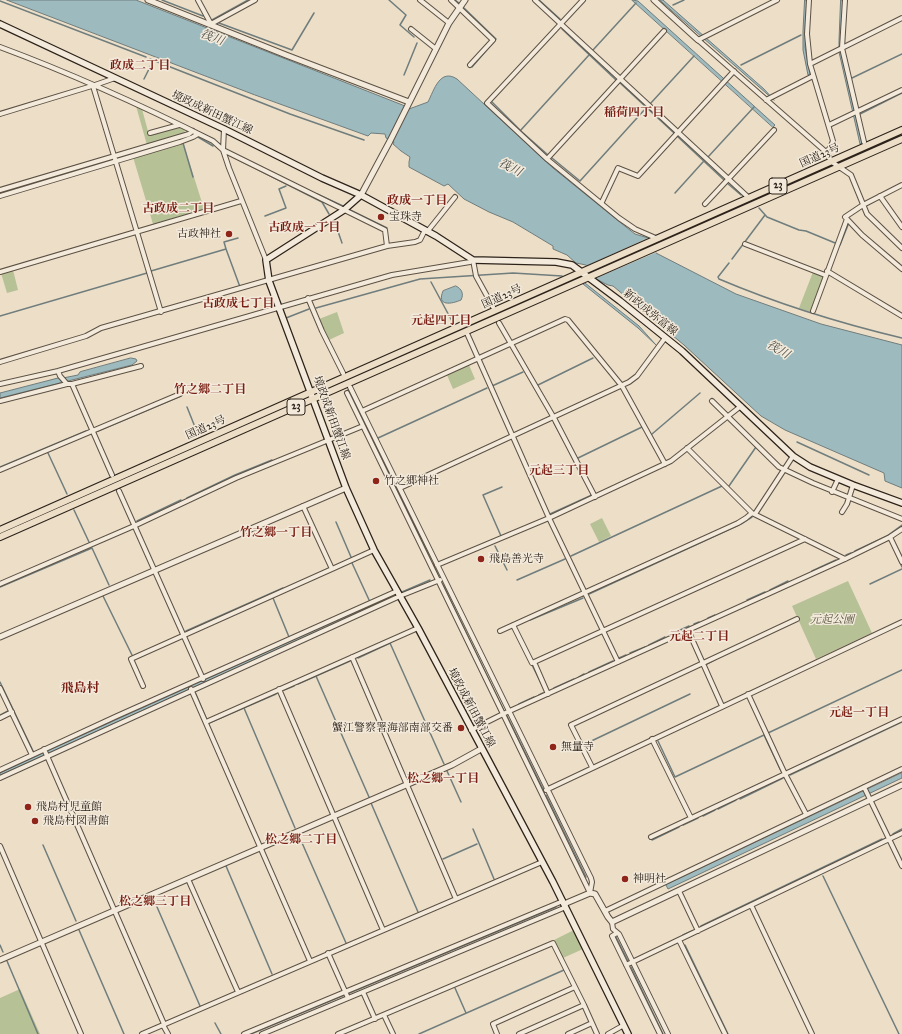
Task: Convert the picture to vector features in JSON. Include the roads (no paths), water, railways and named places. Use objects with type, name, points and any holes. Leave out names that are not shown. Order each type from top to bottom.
[{"type":"highway","name":"国道23号","points":[[0,537],[466,331],[656,240],[902,130]]},
{"type":"highway","name":"国道23号","points":[[0,530],[310,392],[586,274],[658,246],[902,139]]},
{"type":"main road","name":"境政成新田蟹江線","points":[[0,24],[361,195]]},
{"type":"main road","points":[[266,260],[344,210],[361,195],[436,236],[473,260]]},
{"type":"main road","name":"境政成新田蟹江線","points":[[266,260],[269,281],[278,307],[346,488],[374,550],[418,628],[542,862],[628,1034]]},
{"type":"main road","name":"新政成弥富線","points":[[473,260],[556,262],[572,265],[586,274],[682,351],[793,456],[810,467],[902,503]]},
{"type":"street","points":[[148,0],[408,103]]},
{"type":"street","points":[[198,0],[211,24]]},
{"type":"street","points":[[211,24],[255,0]]},
{"type":"street","points":[[420,0],[449,23]]},
{"type":"street","points":[[451,0],[493,40],[470,65]]},
{"type":"street","points":[[361,195],[390,141],[449,23],[465,0]]},
{"type":"street","points":[[535,0],[749,198]]},
{"type":"street","points":[[583,0],[487,103],[547,159],[602,202],[619,218],[635,229],[656,240]]},
{"type":"street","points":[[654,0],[700,39],[734,71],[770,98],[826,152],[832,162],[851,175],[866,214],[902,248]]},
{"type":"street","points":[[700,39],[777,0]]},
{"type":"street","points":[[809,0],[807,34],[810,64],[833,141],[830,148],[826,152]]},
{"type":"street","points":[[845,0],[841,49],[855,113],[864,142]]},
{"type":"street","points":[[810,64],[902,18]]},
{"type":"street","points":[[411,29],[436,49]]},
{"type":"street","points":[[547,159],[664,31]]},
{"type":"street","points":[[0,47],[51,66],[136,103],[213,141],[223,150],[385,230],[387,246]]},
{"type":"street","points":[[602,202],[618,168],[638,176],[734,71]]},
{"type":"street","points":[[770,98],[813,76]]},
{"type":"street","points":[[0,114],[94,86],[115,78]]},
{"type":"street","points":[[94,86],[161,312]]},
{"type":"street","points":[[829,125],[902,90]]},
{"type":"street","points":[[150,133],[179,125]]},
{"type":"street","points":[[224,129],[223,150],[241,201],[266,260]]},
{"type":"street","points":[[705,204],[774,130]]},
{"type":"street","points":[[0,196],[115,159],[189,134],[193,131]]},
{"type":"street","points":[[0,190],[194,138],[198,134]]},
{"type":"street","points":[[813,311],[847,219],[845,217],[850,212],[902,185]]},
{"type":"street","points":[[882,195],[902,226]]},
{"type":"street","points":[[0,362],[86,336],[102,328],[387,246],[420,240],[455,197]]},
{"type":"street","points":[[0,272],[241,201]]},
{"type":"street","points":[[847,219],[862,235],[902,269]]},
{"type":"street","points":[[745,244],[826,273],[902,316]]},
{"type":"street","points":[[0,383],[58,371],[392,274],[470,262],[473,260],[476,274],[492,307]]},
{"type":"street","points":[[308,298],[322,331],[343,373]]},
{"type":"street","points":[[362,411],[565,318],[622,386],[665,464]]},
{"type":"street","points":[[499,323],[554,418],[595,497]]},
{"type":"street","points":[[466,331],[548,518],[618,662]]},
{"type":"street","points":[[400,488],[630,382],[637,376],[665,338]]},
{"type":"street","points":[[0,401],[141,366]]},
{"type":"street","points":[[58,371],[60,376],[68,384],[93,430],[112,475]]},
{"type":"street","points":[[350,388],[591,878],[592,882],[590,893]]},
{"type":"street","points":[[347,393],[590,893]]},
{"type":"street","points":[[0,470],[180,394]]},
{"type":"street","points":[[712,400],[780,467],[832,492],[902,519]]},
{"type":"street","points":[[437,564],[548,518],[665,464],[674,459],[741,406]]},
{"type":"street","points":[[0,584],[134,526],[236,478],[363,426]]},
{"type":"street","points":[[687,448],[753,513],[845,559]]},
{"type":"street","points":[[500,631],[738,523],[753,513],[785,470],[793,456]]},
{"type":"street","points":[[832,492],[838,479]]},
{"type":"street","points":[[842,512],[847,504],[853,485]]},
{"type":"street","points":[[0,637],[346,488]]},
{"type":"street","points":[[119,491],[203,679]]},
{"type":"street","points":[[303,506],[332,569]]},
{"type":"street","points":[[472,730],[509,711],[845,559],[890,537],[902,529]]},
{"type":"street","points":[[890,537],[902,562]]},
{"type":"street","points":[[534,662],[805,539]]},
{"type":"street","points":[[143,686],[132,659],[374,550]]},
{"type":"street","points":[[0,770],[117,716],[398,594],[444,578]]},
{"type":"street","points":[[0,778],[398,594]]},
{"type":"street","points":[[592,768],[572,725],[797,619]]},
{"type":"street","points":[[542,792],[902,622]]},
{"type":"street","points":[[513,625],[532,663],[534,662],[548,694]]},
{"type":"street","points":[[206,722],[418,628]]},
{"type":"street","points":[[688,630],[722,706]]},
{"type":"street","points":[[352,657],[456,899]]},
{"type":"street","points":[[189,685],[310,962]]},
{"type":"street","points":[[0,688],[32,755]]},
{"type":"street","points":[[279,689],[383,930]]},
{"type":"street","points":[[748,694],[785,774],[806,814]]},
{"type":"street","points":[[0,718],[12,712]]},
{"type":"street","points":[[117,716],[121,723]]},
{"type":"street","points":[[651,837],[902,719]]},
{"type":"street","points":[[652,739],[691,818]]},
{"type":"street","points":[[44,749],[168,1034]]},
{"type":"street","points":[[0,960],[452,765],[481,749]]},
{"type":"street","points":[[605,911],[902,769]]},
{"type":"street","points":[[612,922],[869,799],[902,785]]},
{"type":"street","points":[[864,788],[902,866]]},
{"type":"street","points":[[626,965],[902,833]]},
{"type":"street","points":[[0,846],[81,1034]]},
{"type":"street","points":[[142,1034],[542,862]]},
{"type":"street","points":[[188,879],[238,992]]},
{"type":"street","points":[[679,891],[698,931]]},
{"type":"street","points":[[262,1034],[347,995],[590,893],[595,894],[598,897],[612,922],[613,929],[617,933],[633,962],[668,1034]]},
{"type":"street","points":[[244,1034],[347,995],[363,992],[564,904]]},
{"type":"street","points":[[751,905],[812,1034]]},
{"type":"street","points":[[617,933],[612,936],[660,1034]]},
{"type":"street","points":[[679,940],[725,1034]]},
{"type":"street","points":[[338,1034],[553,943],[597,1034]]},
{"type":"street","points":[[328,953],[347,995]]},
{"type":"street","points":[[497,1034],[493,1024],[575,987]]},
{"type":"street","points":[[363,992],[375,1019]]},
{"type":"street","points":[[519,1034],[529,1032],[584,1005]]},
{"type":"street","points":[[384,1015],[393,1034]]},
{"type":"street","points":[[568,1034],[592,1023]]},
{"type":"street","points":[[608,1034],[624,1025]]},
{"type":"water","name":"筏川","points":[[7,0],[136,0],[405,106],[409,109],[428,102],[435,87],[442,78],[451,76],[457,79],[553,168],[635,234],[648,238],[656,253],[736,294],[821,324],[902,345],[902,488],[885,481],[884,473],[785,430],[761,416],[684,345],[613,286],[596,279],[586,265],[576,263],[567,255],[553,249],[553,246],[513,222],[464,199],[448,184],[444,186],[409,167],[410,157],[393,144],[394,142],[386,138],[385,134],[371,133],[368,136],[255,95]]},
{"type":"water","points":[[632,0],[638,1],[775,125],[773,127]]},
{"type":"water","points":[[660,0],[663,0],[764,89],[774,100]]},
{"type":"water","points":[[805,0],[807,0],[805,47],[810,74],[808,75],[803,50]]},
{"type":"water","points":[[841,0],[843,0],[841,44],[862,143],[860,144],[839,52]]},
{"type":"water","points":[[585,283],[639,326],[656,345],[638,328],[583,284]]},
{"type":"water","points":[[456,286],[462,292],[461,300],[453,303],[443,302],[441,296],[443,291]]},
{"type":"water","points":[[131,358],[136,359],[137,361],[132,365],[0,398],[0,393],[58,378],[78,375],[80,372]]},
{"type":"water","points":[[395,594],[396,596],[0,775],[0,773],[49,750]]},
{"type":"water","points":[[902,773],[902,778],[668,889],[666,885]]},
{"type":"waterway","points":[[162,0],[203,16]]},
{"type":"waterway","points":[[212,20],[248,0]]},
{"type":"waterway","points":[[389,0],[406,15],[400,25],[414,37]]},
{"type":"waterway","points":[[455,0],[459,3]]},
{"type":"waterway","points":[[539,0],[560,19]]},
{"type":"waterway","points":[[673,5],[684,0]]},
{"type":"waterway","points":[[0,1],[146,57]]},
{"type":"waterway","points":[[593,50],[636,3]]},
{"type":"waterway","points":[[464,8],[496,39],[472,67]]},
{"type":"waterway","points":[[219,23],[292,50],[314,13]]},
{"type":"waterway","points":[[562,29],[616,80]]},
{"type":"waterway","points":[[741,65],[801,35]]},
{"type":"waterway","points":[[404,75],[417,43]]},
{"type":"waterway","points":[[852,78],[902,54]]},
{"type":"waterway","points":[[520,131],[589,55]]},
{"type":"waterway","points":[[650,104],[694,56]]},
{"type":"waterway","points":[[150,59],[290,114],[364,140]]},
{"type":"waterway","points":[[144,79],[153,61]]},
{"type":"waterway","points":[[619,82],[674,133]]},
{"type":"waterway","points":[[860,114],[902,93]]},
{"type":"waterway","points":[[492,102],[548,155]]},
{"type":"waterway","points":[[708,157],[754,107]]},
{"type":"waterway","points":[[552,158],[580,181],[646,108]]},
{"type":"waterway","points":[[677,136],[724,180]]},
{"type":"waterway","points":[[198,137],[213,146]]},
{"type":"waterway","points":[[117,158],[184,139]]},
{"type":"waterway","points":[[183,143],[193,177]]},
{"type":"waterway","points":[[229,155],[322,202],[329,214]]},
{"type":"waterway","points":[[0,193],[112,159]]},
{"type":"waterway","points":[[675,193],[703,162]]},
{"type":"waterway","points":[[727,183],[741,195]]},
{"type":"waterway","points":[[265,216],[286,208],[279,189],[286,186]]},
{"type":"waterway","points":[[317,194],[343,206]]},
{"type":"waterway","points":[[759,208],[767,217],[840,245],[848,225]]},
{"type":"waterway","points":[[348,209],[387,228]]},
{"type":"waterway","points":[[732,259],[765,215]]},
{"type":"waterway","points":[[334,220],[342,243]]},
{"type":"waterway","points":[[151,271],[226,249],[224,242],[238,238]]},
{"type":"waterway","points":[[226,249],[240,287]]},
{"type":"waterway","points":[[729,263],[718,277],[719,279],[764,297],[809,312],[902,338]]},
{"type":"waterway","points":[[0,316],[147,273]]},
{"type":"waterway","points":[[316,308],[420,279],[513,273],[562,276]]},
{"type":"waterway","points":[[431,282],[452,321]]},
{"type":"waterway","points":[[286,318],[309,309]]},
{"type":"waterway","points":[[538,385],[593,358]]},
{"type":"waterway","points":[[492,386],[523,372]]},
{"type":"waterway","points":[[378,438],[487,388]]},
{"type":"waterway","points":[[348,390],[429,557]]},
{"type":"waterway","points":[[652,434],[700,393]]},
{"type":"waterway","points":[[98,431],[181,396]]},
{"type":"waterway","points":[[187,407],[197,432]]},
{"type":"waterway","points":[[554,423],[573,458]]},
{"type":"waterway","points":[[578,458],[642,427]]},
{"type":"waterway","points":[[0,467],[86,431]]},
{"type":"waterway","points":[[797,442],[869,475]]},
{"type":"waterway","points":[[729,486],[756,447]]},
{"type":"waterway","points":[[48,453],[67,494]]},
{"type":"waterway","points":[[187,498],[235,475],[272,460]]},
{"type":"waterway","points":[[571,556],[722,486]]},
{"type":"waterway","points":[[501,536],[483,495],[502,487]]},
{"type":"waterway","points":[[550,514],[592,495],[591,494]]},
{"type":"waterway","points":[[137,521],[181,500]]},
{"type":"waterway","points":[[74,510],[89,542]]},
{"type":"waterway","points":[[589,594],[741,524],[752,517]]},
{"type":"waterway","points":[[336,522],[351,557]]},
{"type":"waterway","points":[[855,551],[887,536],[902,525]]},
{"type":"waterway","points":[[495,546],[507,570]]},
{"type":"waterway","points":[[0,587],[92,548],[109,585]]},
{"type":"waterway","points":[[894,549],[902,567]]},
{"type":"waterway","points":[[846,555],[851,553]]},
{"type":"waterway","points":[[517,580],[565,559]]},
{"type":"waterway","points":[[812,571],[836,560]]},
{"type":"waterway","points":[[352,563],[370,602]]},
{"type":"waterway","points":[[433,564],[438,576],[437,577]]},
{"type":"waterway","points":[[870,584],[902,569]]},
{"type":"waterway","points":[[402,592],[430,580]]},
{"type":"waterway","points":[[770,590],[788,581]]},
{"type":"waterway","points":[[443,585],[503,709]]},
{"type":"waterway","points":[[186,631],[283,588]]},
{"type":"waterway","points":[[747,600],[765,592]]},
{"type":"waterway","points":[[103,596],[132,655]]},
{"type":"waterway","points":[[273,598],[289,637]]},
{"type":"waterway","points":[[530,620],[583,598]]},
{"type":"waterway","points":[[708,618],[715,615]]},
{"type":"waterway","points":[[694,624],[699,622]]},
{"type":"waterway","points":[[669,635],[689,626]]},
{"type":"waterway","points":[[649,645],[665,637]]},
{"type":"waterway","points":[[358,658],[390,643],[444,764]]},
{"type":"waterway","points":[[630,653],[645,647]]},
{"type":"waterway","points":[[619,658],[626,655]]},
{"type":"waterway","points":[[707,664],[716,659]]},
{"type":"waterway","points":[[298,684],[350,661]]},
{"type":"waterway","points":[[589,672],[613,661]]},
{"type":"waterway","points":[[532,665],[544,689]]},
{"type":"waterway","points":[[768,733],[902,670]]},
{"type":"waterway","points":[[579,677],[584,674]]},
{"type":"waterway","points":[[316,676],[369,797]]},
{"type":"waterway","points":[[554,688],[574,679]]},
{"type":"waterway","points":[[0,682],[33,751]]},
{"type":"waterway","points":[[284,690],[294,686]]},
{"type":"waterway","points":[[195,692],[206,718]]},
{"type":"waterway","points":[[539,695],[543,693]]},
{"type":"waterway","points":[[209,723],[276,694]]},
{"type":"waterway","points":[[584,747],[583,745],[690,694]]},
{"type":"waterway","points":[[519,704],[534,697]]},
{"type":"waterway","points":[[244,708],[295,828]]},
{"type":"waterway","points":[[0,715],[8,711]]},
{"type":"waterway","points":[[507,716],[543,789]]},
{"type":"waterway","points":[[790,775],[902,722]]},
{"type":"waterway","points":[[658,741],[675,777],[764,735],[781,771]]},
{"type":"waterway","points":[[447,771],[461,802]]},
{"type":"waterway","points":[[740,799],[783,778]]},
{"type":"waterway","points":[[546,795],[586,877]]},
{"type":"waterway","points":[[718,809],[736,800]]},
{"type":"waterway","points":[[371,803],[418,912]]},
{"type":"waterway","points":[[703,816],[715,810]]},
{"type":"waterway","points":[[683,825],[698,818]]},
{"type":"waterway","points":[[652,840],[679,827]]},
{"type":"waterway","points":[[473,829],[494,879]]},
{"type":"waterway","points":[[893,834],[902,829]]},
{"type":"waterway","points":[[299,836],[346,943]]},
{"type":"waterway","points":[[701,926],[882,839]]},
{"type":"waterway","points":[[443,859],[477,844]]},
{"type":"waterway","points":[[43,845],[76,921]]},
{"type":"waterway","points":[[226,866],[272,974]]},
{"type":"waterway","points":[[823,876],[899,1034]]},
{"type":"waterway","points":[[154,900],[200,1006]]},
{"type":"waterway","points":[[251,1034],[556,907]]},
{"type":"waterway","points":[[79,930],[124,1034]]},
{"type":"waterway","points":[[683,935],[692,931]]},
{"type":"waterway","points":[[616,937],[628,961]]},
{"type":"waterway","points":[[0,945],[3,952]]},
{"type":"waterway","points":[[685,945],[728,1034]]},
{"type":"waterway","points":[[7,961],[38,1034]]},
{"type":"waterway","points":[[631,967],[663,1034]]},
{"type":"waterway","points":[[419,1034],[564,970]]},
{"type":"waterway","points":[[455,988],[466,1013]]},
{"type":"waterway","points":[[215,1023],[221,1034]]},
{"type":"place","name":"宝珠寺","points":[[381,217]]},
{"type":"place","name":"古政神社","points":[[229,234]]},
{"type":"place","name":"竹之郷神社","points":[[376,481]]},
{"type":"place","name":"飛島善光寺","points":[[481,559]]},
{"type":"place","name":"蟹江警察署海部南部交番","points":[[461,728]]},
{"type":"place","name":"無量寺","points":[[553,747]]},
{"type":"place","name":"飛島村児童館","points":[[28,807]]},
{"type":"place","name":"飛島村図書館","points":[[35,821]]},
{"type":"place","name":"神明社","points":[[625,879]]},
{"type":"district","name":"政成二丁目","points":[[140,66]]},
{"type":"district","name":"稲荷四丁目","points":[[634,113]]},
{"type":"district","name":"政成一丁目","points":[[417,201]]},
{"type":"district","name":"古政成二丁目","points":[[178,209]]},
{"type":"district","name":"古政成一丁目","points":[[304,228]]},
{"type":"district","name":"古政成七丁目","points":[[238,304]]},
{"type":"district","name":"元起四丁目","points":[[441,321]]},
{"type":"district","name":"竹之郷二丁目","points":[[210,390]]},
{"type":"district","name":"元起三丁目","points":[[559,471]]},
{"type":"district","name":"竹之郷一丁目","points":[[276,533]]},
{"type":"district","name":"元起二丁目","points":[[699,637]]},
{"type":"district","name":"飛島村","points":[[80,689]]},
{"type":"district","name":"元起一丁目","points":[[859,713]]},
{"type":"district","name":"松之郷一丁目","points":[[443,779]]},
{"type":"district","name":"松之郷二丁目","points":[[301,840]]},
{"type":"district","name":"松之郷三丁目","points":[[155,902]]},
{"type":"park label","name":"元起公園","points":[[832,620]]}]
